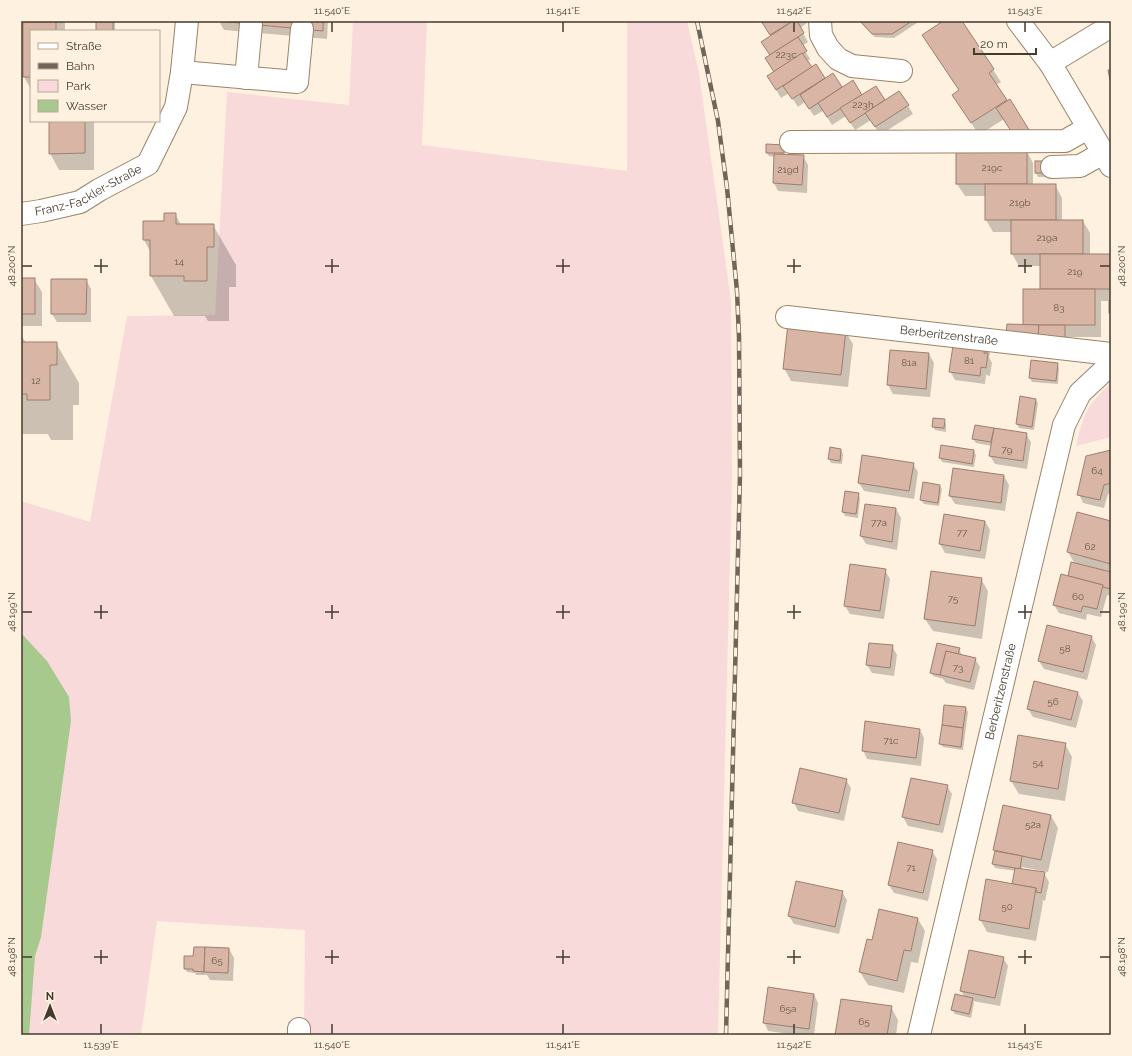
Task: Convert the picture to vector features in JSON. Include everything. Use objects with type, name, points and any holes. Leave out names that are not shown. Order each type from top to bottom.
[{"type":"street","name":"Franz-Fackler-Straße","points":[[21,214],[80,202],[148,164],[176,107],[182,72],[187,21]]},
{"type":"street","points":[[820,21],[821,35],[828,48],[838,59],[852,66],[900,71]]},
{"type":"street","points":[[1018,21],[1050,63],[1107,160],[1080,166],[1052,167]]},
{"type":"street","points":[[240,77],[245,24]]},
{"type":"street","points":[[1050,63],[1111,26]]},
{"type":"street","points":[[182,72],[297,82],[296,28]]},
{"type":"street","points":[[791,142],[1065,141],[1088,128]]},
{"type":"street","name":"Berberitzenstraße","points":[[787,317],[1111,354]]},
{"type":"street","name":"Berberitzenstraße","points":[[919,1035],[1064,425],[1080,393],[1111,364]]},
{"type":"green space","points":[[353,21],[427,21],[422,145],[627,171],[627,21],[687,21],[699,73],[731,301],[732,478],[718,1035],[304,1035],[305,930],[157,921],[141,1035],[21,1035],[21,501],[90,522],[127,316],[215,315],[227,92],[349,105]]},
{"type":"green space","points":[[1111,383],[1111,437],[1076,446],[1082,422],[1088,409],[1095,399]]},
{"type":"water","points":[[21,633],[47,661],[69,697],[71,721],[41,937],[35,956],[29,1035],[21,1035]]},
{"type":"building","points":[[23,21],[56,21],[56,30],[30,30],[30,77],[23,77]]},
{"type":"building","points":[[96,21],[113,21],[113,30],[96,30]]},
{"type":"building","points":[[218,21],[323,21],[323,31]]},
{"type":"building","points":[[761,21],[793,21],[770,35]]},
{"type":"building","points":[[793,21],[797,21],[804,33],[770,55],[761,42]]},
{"type":"building","points":[[860,21],[912,21],[892,34],[872,34]]},
{"type":"building","points":[[943,21],[962,21],[994,69],[989,73],[1007,100],[971,123],[952,95],[959,90],[922,35]]},
{"type":"building","points":[[798,37],[807,51],[774,72],[765,58]]},
{"type":"building","points":[[802,53],[812,67],[776,90],[767,76]]},
{"type":"building","points":[[816,64],[825,78],[792,99],[783,86]]},
{"type":"building","points":[[1108,70],[1111,70],[1111,80],[1110,80]]},
{"type":"building","points":[[833,73],[842,87],[809,109],[800,95]]},
{"type":"building","points":[[853,80],[862,95],[827,117],[818,103]]},
{"type":"building","points":[[876,86],[885,100],[850,123],[840,108]]},
{"type":"building","points":[[899,91],[909,105],[875,127],[865,113]]},
{"type":"building","points":[[1010,99],[1031,133],[1013,134],[996,108]]},
{"type":"building","points":[[49,122],[85,122],[85,153],[49,154]]},
{"type":"building","points":[[766,144],[784,145],[784,153],[766,153]]},
{"type":"building","points":[[956,149],[1027,149],[1027,184],[956,184]]},
{"type":"building","points":[[774,154],[804,155],[802,185],[773,183]]},
{"type":"building","points":[[1035,161],[1052,161],[1052,173],[1035,173]]},
{"type":"building","points":[[985,184],[1056,184],[1056,220],[985,220]]},
{"type":"building","points":[[164,213],[176,213],[176,224],[214,224],[214,247],[207,247],[207,281],[184,281],[184,276],[150,276],[150,240],[143,240],[143,221],[164,221]]},
{"type":"building","points":[[1011,220],[1083,220],[1083,254],[1011,254]]},
{"type":"building","points":[[1040,254],[1111,254],[1111,289],[1040,289]]},
{"type":"building","points":[[21,278],[35,278],[35,314],[21,314]]},
{"type":"building","points":[[51,279],[87,279],[86,314],[51,314]]},
{"type":"building","points":[[1023,289],[1095,289],[1095,325],[1023,325]]},
{"type":"building","points":[[1109,301],[1111,301],[1111,313],[1109,313]]},
{"type":"building","points":[[788,324],[846,330],[841,375],[783,369]]},
{"type":"building","points":[[1007,324],[1039,325],[1038,338],[1006,335]]},
{"type":"building","points":[[1039,325],[1065,325],[1065,341],[1038,338]]},
{"type":"building","points":[[954,339],[985,344],[984,353],[988,353],[986,368],[981,367],[980,376],[949,372]]},
{"type":"building","points":[[21,342],[57,342],[57,365],[50,365],[50,400],[27,400],[27,394],[21,394]]},
{"type":"building","points":[[890,350],[929,353],[926,389],[887,385]]},
{"type":"building","points":[[1031,360],[1058,363],[1056,381],[1029,378]]},
{"type":"building","points":[[1020,396],[1036,399],[1032,427],[1016,424]]},
{"type":"building","points":[[933,418],[945,419],[944,428],[932,427]]},
{"type":"building","points":[[975,425],[994,428],[991,442],[972,439]]},
{"type":"building","points":[[994,428],[1027,433],[1023,461],[989,456]]},
{"type":"building","points":[[941,445],[974,450],[972,464],[939,458]]},
{"type":"building","points":[[830,447],[841,449],[840,461],[828,459]]},
{"type":"building","points":[[1111,450],[1111,483],[1104,485],[1100,500],[1077,495],[1086,456]]},
{"type":"building","points":[[862,455],[914,463],[909,491],[858,483]]},
{"type":"building","points":[[953,468],[1004,475],[1001,503],[949,496]]},
{"type":"building","points":[[923,482],[940,485],[938,503],[920,500]]},
{"type":"building","points":[[845,491],[859,493],[856,514],[842,512]]},
{"type":"building","points":[[865,504],[896,508],[892,542],[860,536]]},
{"type":"building","points":[[1077,512],[1111,521],[1111,564],[1067,552]]},
{"type":"building","points":[[944,514],[985,521],[980,551],[939,544]]},
{"type":"building","points":[[1071,562],[1111,572],[1111,589],[1102,587],[1103,585],[1068,576]]},
{"type":"building","points":[[850,564],[886,569],[880,611],[844,606]]},
{"type":"building","points":[[931,571],[982,578],[975,626],[924,619]]},
{"type":"building","points":[[1061,574],[1103,585],[1097,609],[1083,606],[1081,612],[1053,605]]},
{"type":"building","points":[[1047,625],[1092,636],[1083,672],[1038,661]]},
{"type":"building","points":[[869,643],[893,645],[890,668],[866,665]]},
{"type":"building","points":[[937,643],[960,648],[958,654],[946,651],[940,675],[930,673]]},
{"type":"building","points":[[946,651],[976,658],[970,682],[940,675]]},
{"type":"building","points":[[1034,681],[1078,692],[1071,720],[1027,709]]},
{"type":"building","points":[[944,705],[966,707],[963,728],[942,725]]},
{"type":"building","points":[[865,721],[920,729],[916,758],[862,751]]},
{"type":"building","points":[[942,725],[963,728],[961,747],[939,744]]},
{"type":"building","points":[[1018,735],[1066,743],[1058,789],[1010,781]]},
{"type":"building","points":[[800,768],[847,779],[839,813],[792,803]]},
{"type":"building","points":[[911,778],[948,785],[939,825],[902,817]]},
{"type":"building","points":[[1003,805],[1051,815],[1041,860],[993,850]]},
{"type":"building","points":[[898,842],[933,850],[923,893],[888,885]]},
{"type":"building","points":[[995,851],[1022,856],[1020,869],[992,864]]},
{"type":"building","points":[[1015,868],[1045,872],[1041,893],[1036,892],[1036,888],[1012,884]]},
{"type":"building","points":[[986,879],[1036,888],[1029,929],[979,920]]},
{"type":"building","points":[[796,881],[843,891],[835,927],[788,916]]},
{"type":"building","points":[[879,909],[918,918],[911,951],[904,950],[897,981],[859,972],[867,939],[872,940]]},
{"type":"building","points":[[194,947],[205,947],[204,972],[193,971],[193,969],[184,969],[184,956],[193,956]]},
{"type":"building","points":[[205,947],[229,948],[228,973],[204,972]]},
{"type":"building","points":[[969,950],[1004,957],[995,998],[960,991]]},
{"type":"building","points":[[768,987],[814,994],[809,1029],[763,1023]]},
{"type":"building","points":[[955,994],[973,998],[969,1014],[951,1010]]},
{"type":"building","points":[[841,999],[892,1006],[887,1035],[835,1035]]},
{"type":"railway","points":[[697,21],[718,121],[727,188],[737,291],[739,337],[740,474],[726,1035]]}]
